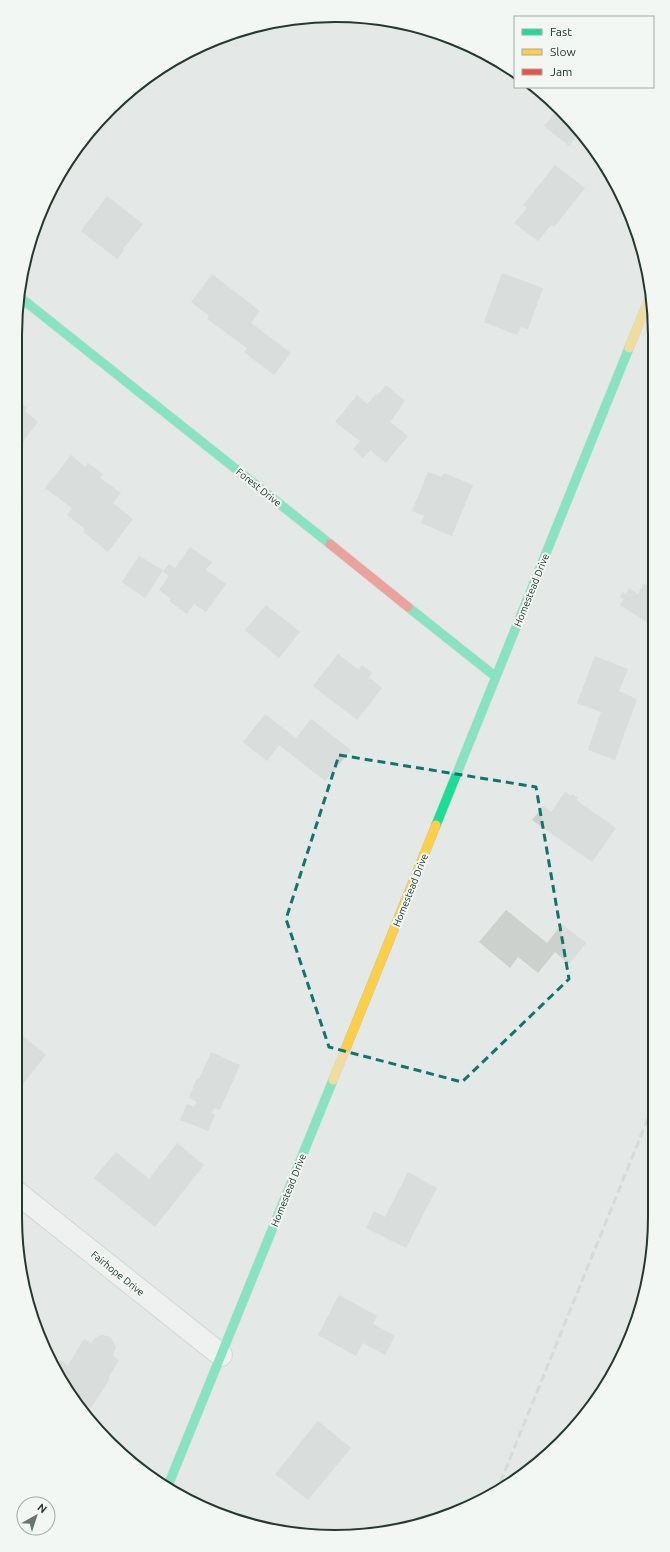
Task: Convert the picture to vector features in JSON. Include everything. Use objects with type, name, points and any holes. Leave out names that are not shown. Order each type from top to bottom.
[{"type":"street","name":"Forest Drive","points":[[24,301],[496,677]]},
{"type":"street","name":"Homestead Drive","points":[[169,1482],[646,306]]},
{"type":"street","name":"Fairhope Drive","points":[[22,1197],[221,1355]]},
{"type":"highlighted area","points":[[339,755],[536,787],[569,979],[462,1082],[329,1047],[286,919]]},
{"type":"building","points":[[555,113],[576,136],[569,146],[544,126]]},
{"type":"building","points":[[555,165],[585,188],[554,227],[551,225],[538,241],[514,223],[527,208],[523,205]]},
{"type":"building","points":[[107,196],[143,224],[117,259],[81,231]]},
{"type":"building","points":[[502,273],[543,288],[528,329],[521,327],[517,335],[484,322]]},
{"type":"building","points":[[212,274],[260,311],[251,323],[291,353],[274,375],[244,352],[247,348],[207,319],[209,316],[191,302]]},
{"type":"building","points":[[386,385],[405,401],[390,422],[408,436],[386,463],[370,450],[363,458],[353,449],[360,441],[335,422],[357,395],[367,404],[376,394],[377,396]]},
{"type":"building","points":[[22,404],[27,408],[25,411],[38,422],[22,443]]},
{"type":"building","points":[[71,455],[85,467],[88,463],[103,474],[100,478],[121,493],[113,503],[133,519],[108,552],[83,532],[85,529],[67,515],[72,508],[45,488]]},
{"type":"building","points":[[428,472],[442,477],[444,473],[473,485],[452,536],[421,523],[424,516],[412,511]]},
{"type":"building","points":[[190,547],[212,562],[206,570],[226,584],[206,612],[194,604],[187,614],[169,601],[171,599],[159,590],[169,576],[163,572],[169,564],[175,568]]},
{"type":"building","points":[[139,556],[163,570],[145,598],[122,582]]},
{"type":"building","points":[[644,584],[648,586],[648,623],[620,605],[624,599],[620,597],[623,592],[626,594],[629,588],[638,594]]},
{"type":"building","points":[[266,605],[300,632],[279,658],[245,630]]},
{"type":"building","points":[[338,654],[359,670],[362,665],[372,673],[369,677],[382,688],[357,720],[313,686]]},
{"type":"building","points":[[595,656],[628,669],[619,691],[637,699],[615,760],[588,750],[601,712],[577,703]]},
{"type":"building","points":[[265,714],[296,738],[311,719],[351,750],[325,781],[279,745],[267,761],[243,742]]},
{"type":"building","points":[[565,792],[578,798],[576,800],[616,828],[592,862],[532,820],[543,806],[551,812]]},
{"type":"building","points":[[506,910],[547,943],[562,924],[586,943],[569,964],[555,952],[538,973],[518,957],[510,968],[479,942]]},
{"type":"building","points":[[22,1035],[46,1055],[22,1085]]},
{"type":"building","points":[[211,1052],[240,1065],[220,1110],[214,1108],[212,1113],[215,1115],[208,1131],[180,1120],[187,1104],[194,1107],[197,1102],[189,1098],[197,1078],[199,1079]]},
{"type":"building","points":[[177,1143],[204,1165],[155,1227],[94,1178],[116,1152],[149,1179]]},
{"type":"building","points":[[408,1172],[437,1188],[406,1248],[366,1228],[374,1211],[385,1217]]},
{"type":"building","points":[[339,1295],[377,1316],[373,1324],[395,1336],[385,1355],[363,1343],[356,1356],[318,1335]]},
{"type":"building","points":[[101,1335],[112,1339],[116,1347],[113,1355],[119,1360],[108,1378],[110,1379],[91,1408],[84,1403],[58,1363],[60,1360],[68,1365],[84,1339],[91,1343],[95,1338]]},
{"type":"building","points":[[318,1421],[351,1448],[308,1500],[275,1474]]},
{"type":"railway","points":[[500,1483],[648,1118]]},
{"type":"traffic: fast","points":[[24,301],[330,544]]},
{"type":"traffic: fast","points":[[436,825],[629,348]]},
{"type":"traffic: fast","points":[[408,607],[496,677]]},
{"type":"traffic: fast","points":[[169,1482],[333,1080]]},
{"type":"traffic: slow","points":[[629,348],[646,306]]},
{"type":"traffic: slow","points":[[333,1080],[436,825]]},
{"type":"traffic: jam","points":[[330,544],[408,607]]}]
